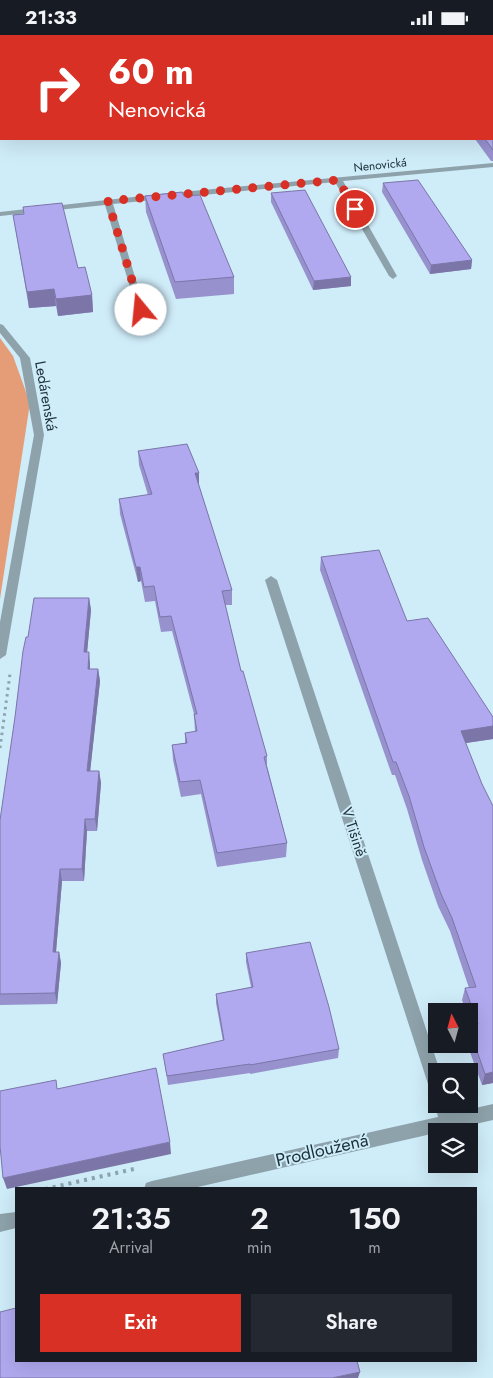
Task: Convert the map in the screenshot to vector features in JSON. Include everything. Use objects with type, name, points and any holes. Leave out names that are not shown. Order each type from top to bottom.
[{"type":"street","name":"Nenovická","points":[[0,214],[108,201],[493,165]]},
{"type":"street","points":[[338,180],[393,276]]},
{"type":"street","points":[[108,201],[141,310]]},
{"type":"street","name":"Ledárenská","points":[[0,327],[25,358],[39,435],[0,655]]},
{"type":"street","name":"V Tišině","points":[[271,580],[429,1063]]},
{"type":"street","name":"Prodloužená","points":[[161,1187],[446,1121],[493,1112]]},
{"type":"street","points":[[445,1113],[446,1121]]},
{"type":"street","points":[[0,1223],[15,1220]]},
{"type":"shaded area","points":[[0,338],[13,356],[30,403],[0,599]]},
{"type":"building","points":[[486,140],[493,140],[493,150]]},
{"type":"building","points":[[418,180],[472,260],[431,265],[383,183]]},
{"type":"building","points":[[305,190],[351,277],[314,281],[271,193]]},
{"type":"building","points":[[182,192],[184,196],[200,195],[234,277],[175,282],[145,196]]},
{"type":"building","points":[[62,203],[78,268],[85,267],[92,295],[56,299],[54,289],[27,292],[13,215],[24,214],[23,207]]},
{"type":"building","points":[[187,444],[199,473],[195,473],[232,590],[222,591],[241,671],[243,671],[267,756],[264,757],[287,843],[217,853],[200,780],[180,782],[172,745],[187,743],[185,733],[197,731],[194,714],[197,714],[171,616],[160,617],[154,586],[144,587],[140,567],[136,567],[119,499],[152,494],[138,451]]},
{"type":"building","points":[[379,550],[407,621],[428,618],[493,717],[493,726],[461,731],[493,806],[493,1072],[485,1074],[478,1053],[478,1003],[470,1003],[465,988],[476,987],[452,918],[424,847],[409,796],[396,762],[393,762],[321,557]]},
{"type":"building","points":[[34,598],[89,598],[84,652],[89,652],[88,669],[98,669],[87,771],[99,771],[95,819],[85,819],[82,869],[60,869],[53,952],[59,952],[55,993],[0,994],[0,820],[23,651],[26,637],[28,637]]},
{"type":"building","points":[[310,942],[339,1049],[250,1065],[167,1076],[163,1054],[224,1040],[216,994],[253,987],[246,953]]},
{"type":"building","points":[[156,1068],[170,1142],[3,1178],[0,1146],[0,1091],[56,1080],[57,1089]]},
{"type":"building","points":[[15,1308],[15,1362],[357,1362],[360,1372],[332,1378],[0,1378],[0,1312]]},
{"type":"route","points":[[141,310],[108,201],[338,180],[355,209]]}]
